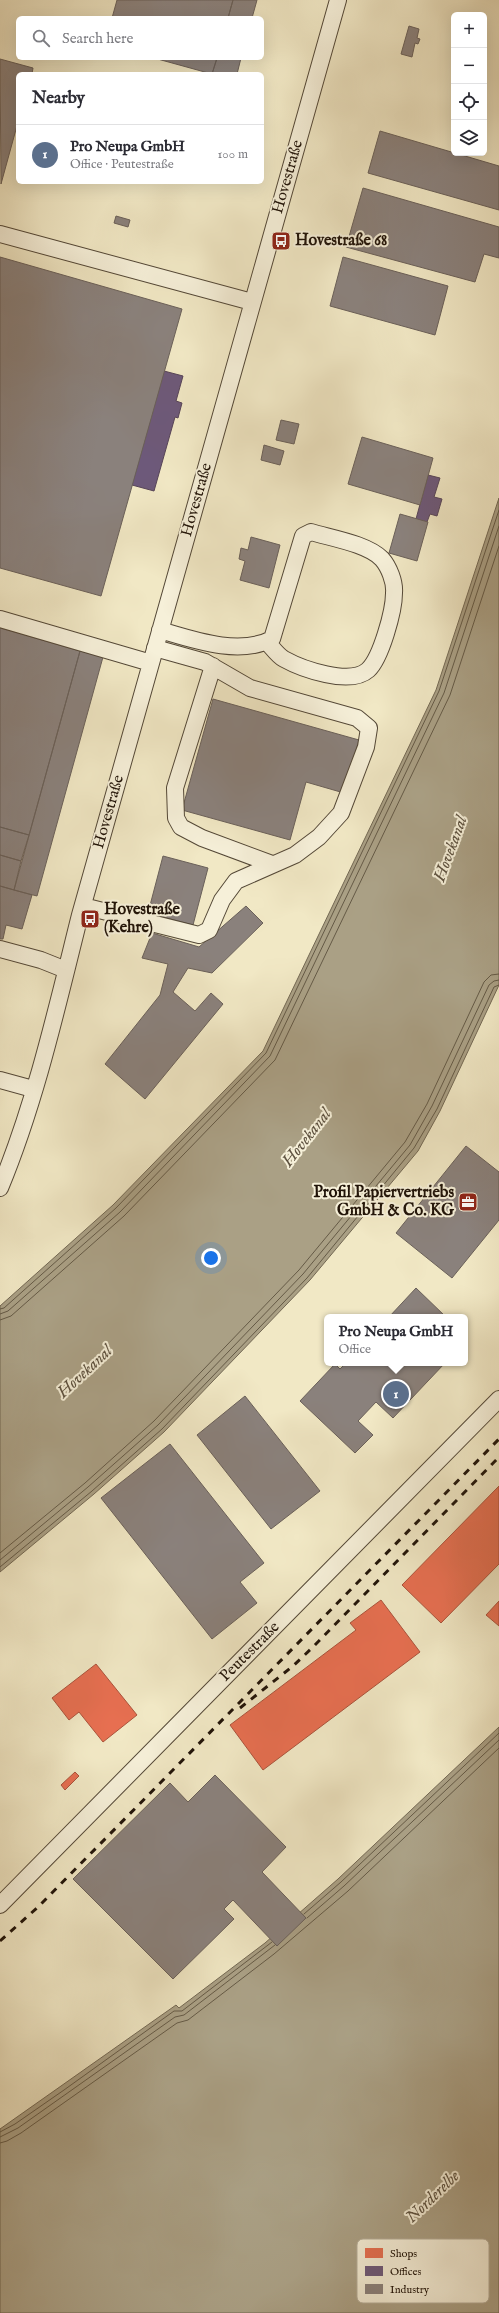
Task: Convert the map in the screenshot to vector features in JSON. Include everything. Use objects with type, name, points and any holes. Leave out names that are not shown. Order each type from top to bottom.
[{"type":"street","name":"Hovestraße","points":[[0,1188],[14,1156],[59,1001],[83,906],[338,0]]},
{"type":"street","points":[[0,234],[252,302]]},
{"type":"street","points":[[160,630],[210,645],[260,645],[266,642],[272,639],[303,536],[311,532],[372,551],[382,560],[391,576],[394,592],[388,623],[375,660],[368,670],[356,676],[339,677],[306,669],[282,658],[266,642]]},
{"type":"street","points":[[0,619],[151,664]]},
{"type":"street","points":[[83,906],[199,935],[209,930],[222,900],[236,881],[294,855],[319,837],[340,813],[366,747],[369,728],[357,718],[337,711],[280,698],[250,688],[205,662],[155,648]]},
{"type":"street","points":[[213,666],[175,788],[176,818],[181,827],[202,838],[272,864]]},
{"type":"street","points":[[0,948],[41,960],[66,970]]},
{"type":"street","points":[[0,1080],[33,1089]]},
{"type":"street","name":"Peutestraße","points":[[0,1905],[499,1399]]},
{"type":"water","name":"Hovekanal","points":[[499,498],[499,985],[440,1111],[418,1151],[310,1280],[164,1432],[94,1494],[0,1572],[0,1306],[113,1205],[263,1051],[436,690]]},
{"type":"water","name":"Norderelbe","points":[[499,1727],[499,2313],[0,2313],[0,2129],[176,2005],[179,2008],[265,1943],[338,1879]]},
{"type":"building: Shops","points":[[499,1486],[499,1564],[441,1623],[402,1585]]},
{"type":"building: Shops","points":[[381,1600],[420,1652],[263,1770],[230,1725],[356,1630],[350,1623]]},
{"type":"building: Shops","points":[[499,1601],[499,1626],[486,1615]]},
{"type":"building: Shops","points":[[96,1664],[137,1715],[103,1742],[79,1712],[69,1720],[52,1698]]},
{"type":"building: Shops","points":[[75,1772],[79,1776],[65,1790],[61,1785]]},
{"type":"building: Offices","points":[[164,371],[183,376],[176,401],[182,403],[178,418],[175,417],[154,491],[132,485]]},
{"type":"building: Offices","points":[[428,475],[440,478],[434,497],[442,499],[437,516],[430,514],[427,522],[416,519]]},
{"type":"building: Industry","points":[[117,0],[233,0],[229,16],[113,16]]},
{"type":"building: Industry","points":[[233,0],[257,0],[253,16],[229,16]]},
{"type":"building: Industry","points":[[409,26],[419,29],[417,38],[420,39],[418,44],[415,43],[412,57],[401,54]]},
{"type":"building: Industry","points":[[0,59],[33,68],[32,72],[16,72],[16,129],[1,184]]},
{"type":"building: Industry","points":[[161,60],[216,60],[213,72],[205,72]]},
{"type":"building: Industry","points":[[216,60],[240,60],[238,72],[213,72]]},
{"type":"building: Industry","points":[[380,131],[451,152],[451,156],[465,156],[499,166],[499,210],[368,173]]},
{"type":"building: Industry","points":[[363,188],[499,227],[499,258],[484,254],[475,282],[346,247]]},
{"type":"building: Industry","points":[[116,216],[130,220],[128,227],[114,223]]},
{"type":"building: Industry","points":[[0,257],[182,309],[101,596],[0,568]]},
{"type":"building: Industry","points":[[343,257],[448,286],[435,335],[330,306]]},
{"type":"building: Industry","points":[[281,420],[299,424],[294,444],[276,440]]},
{"type":"building: Industry","points":[[362,437],[433,458],[420,505],[348,484]]},
{"type":"building: Industry","points":[[264,445],[284,451],[280,465],[261,460]]},
{"type":"building: Industry","points":[[400,514],[428,522],[417,561],[389,553]]},
{"type":"building: Industry","points":[[251,537],[280,545],[269,588],[240,580],[245,561],[239,559],[241,548],[248,550]]},
{"type":"building: Industry","points":[[0,628],[80,651],[29,835],[0,827]]},
{"type":"building: Industry","points":[[80,651],[103,657],[37,896],[14,890]]},
{"type":"building: Industry","points":[[213,699],[359,740],[344,793],[306,782],[290,840],[182,810]]},
{"type":"building: Industry","points":[[0,827],[29,835],[21,861],[0,855]]},
{"type":"building: Industry","points":[[0,855],[21,861],[14,890],[0,886]]},
{"type":"building: Industry","points":[[163,856],[208,868],[193,925],[148,913]]},
{"type":"building: Industry","points":[[0,886],[32,895],[22,929],[6,925],[3,939],[0,939]]},
{"type":"building: Industry","points":[[246,906],[263,923],[212,973],[188,968],[173,992],[195,1011],[211,993],[223,1004],[145,1099],[105,1064],[160,995],[168,964],[142,958],[152,933],[199,947]]},
{"type":"building: Industry","points":[[466,1146],[499,1172],[499,1220],[452,1278],[396,1233]]},
{"type":"building: Industry","points":[[416,1288],[443,1314],[392,1314]]},
{"type":"building: Industry","points":[[333,1366],[337,1366],[340,1369],[343,1366],[442,1366],[393,1418],[376,1402],[358,1421],[373,1435],[355,1453],[300,1401]]},
{"type":"building: Industry","points":[[245,1396],[320,1491],[271,1529],[197,1435]]},
{"type":"building: Industry","points":[[170,1444],[264,1563],[240,1582],[257,1603],[212,1639],[101,1498]]},
{"type":"building: Industry","points":[[215,1775],[286,1847],[262,1872],[306,1918],[277,1946],[233,1900],[224,1909],[234,1919],[173,1979],[73,1879],[170,1783],[188,1802]]},
{"type":"railway","points":[[0,1941],[38,1907],[499,1439]]},
{"type":"railway","points":[[240,1708],[293,1666],[313,1647],[499,1457]]},
{"type":"place","name":"Hovestraße 68","points":[[281,241]]},
{"type":"place","name":"Hovestraße (Kehre)","points":[[90,919]]},
{"type":"place","name":"Profil Papiervertriebs GmbH & Co. KG","points":[[468,1202]]},
{"type":"place","name":"Pro Neupa GmbH","points":[[396,1394]]}]
